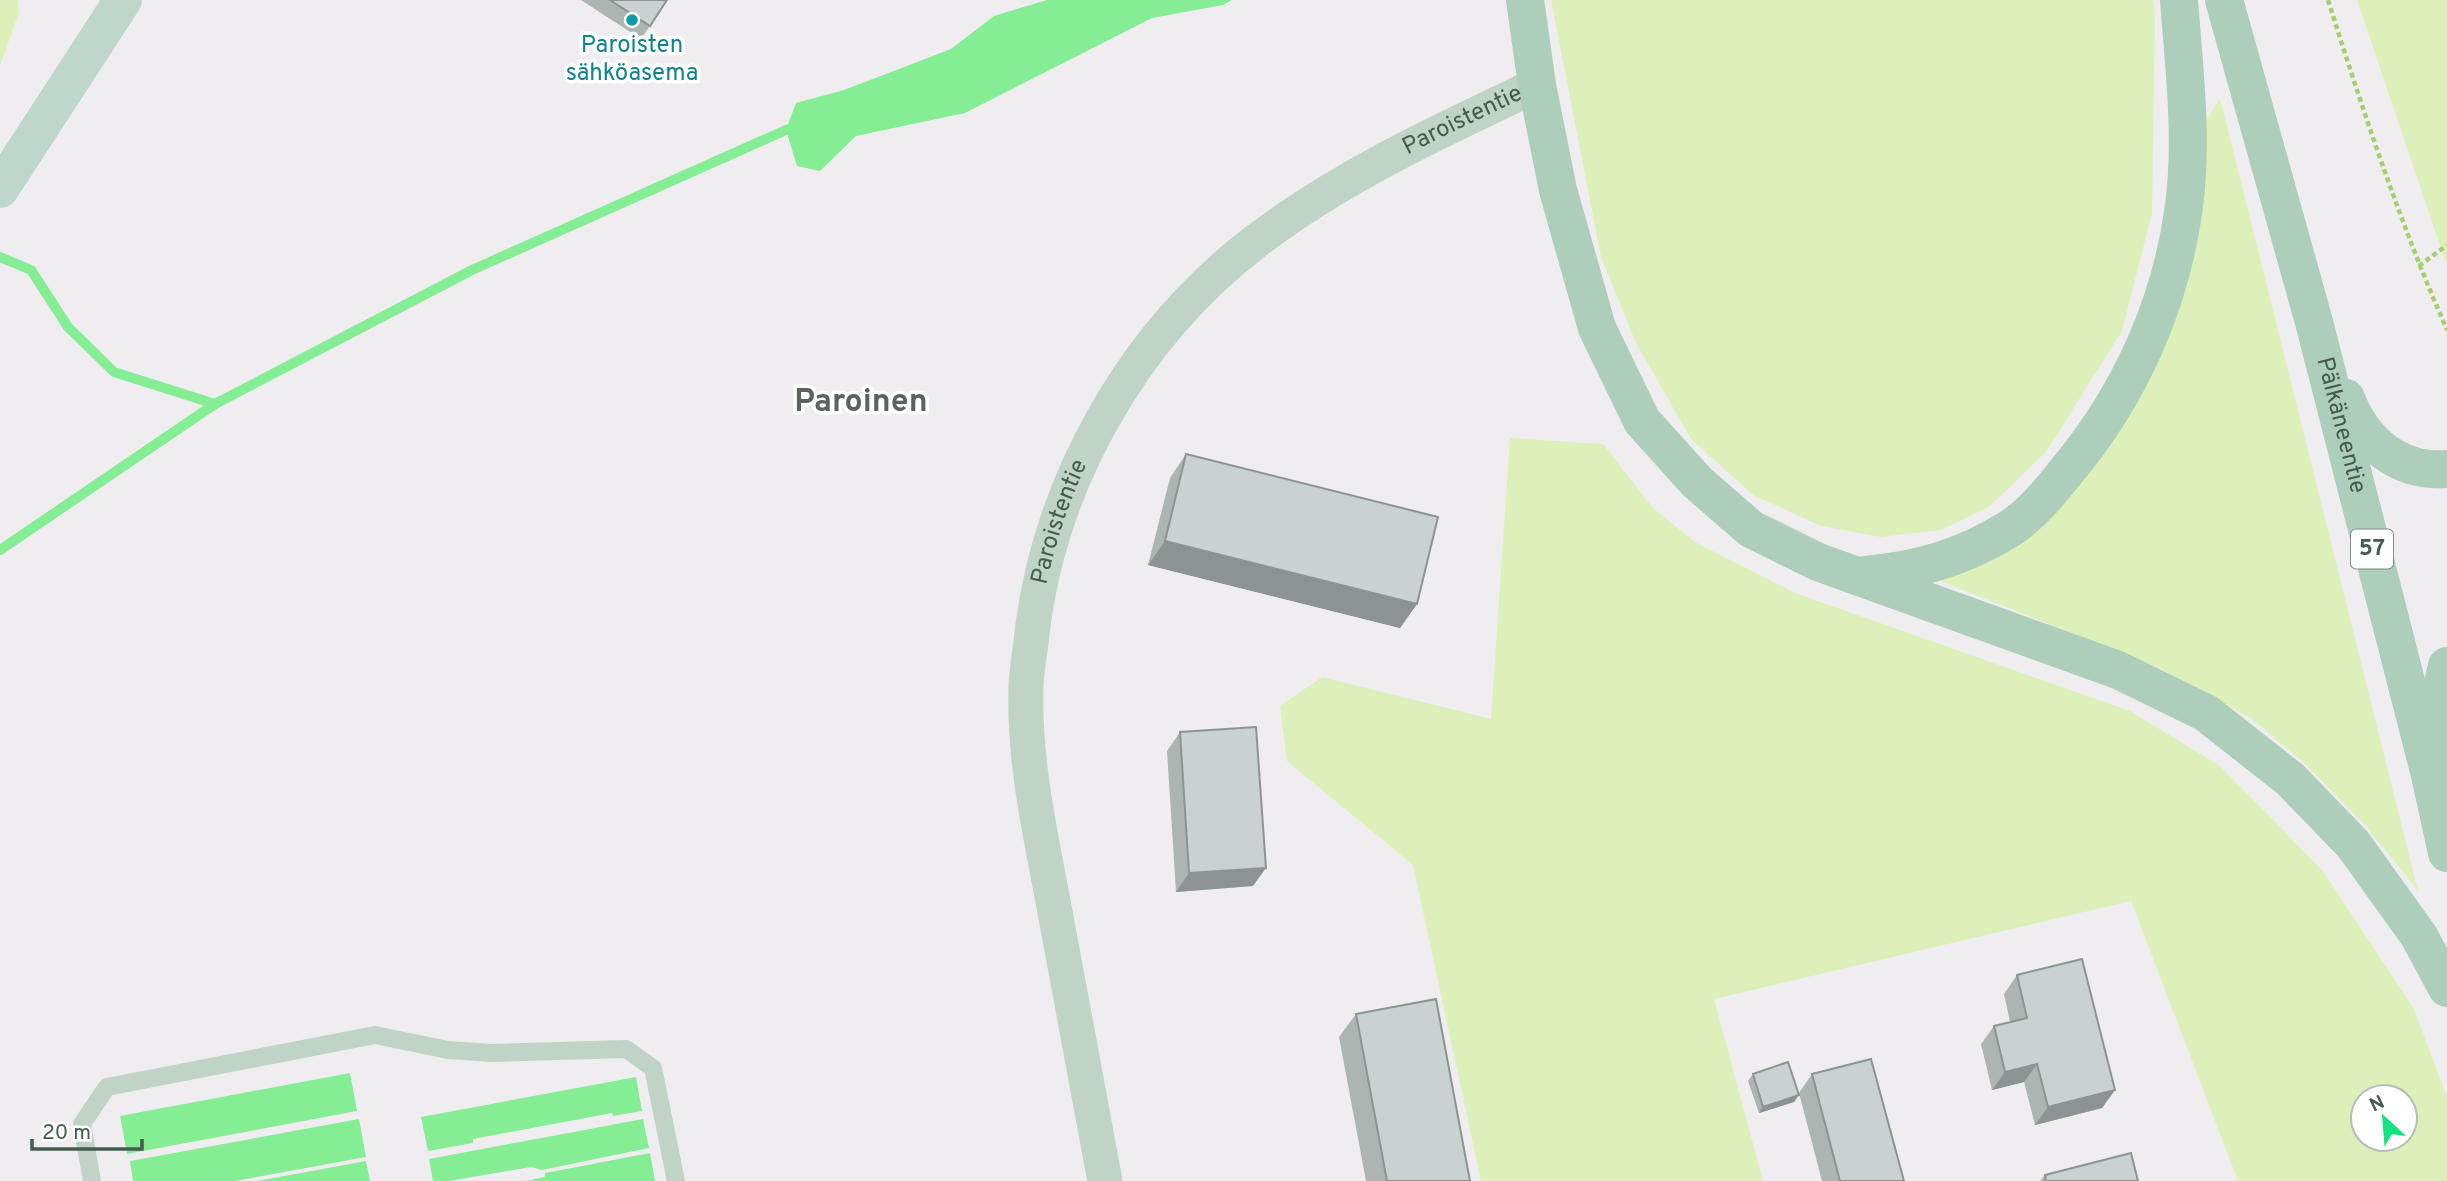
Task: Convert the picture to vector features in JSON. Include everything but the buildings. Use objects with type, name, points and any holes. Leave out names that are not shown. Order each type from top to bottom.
[{"type":"main road","points":[[0,189],[123,0]]},
{"type":"main road","points":[[1525,0],[1537,85],[1558,190],[1597,328],[1642,421],[1697,482],[1751,529],[1818,562],[2118,670],[2206,713],[2290,779],[2353,844],[2419,936],[2447,988]]},
{"type":"main road","points":[[1857,576],[1899,572],[1940,563],[1976,548],[2011,527],[2043,500],[2076,461],[2106,420],[2132,375],[2152,331],[2168,284],[2184,206],[2188,117],[2179,0]]},
{"type":"main road","name":"Pälkäneentie","points":[[2224,0],[2314,322],[2430,775],[2447,853]]},
{"type":"main road","points":[[2314,322],[2353,418],[2368,438],[2386,454],[2406,464],[2428,471],[2447,469]]},
{"type":"main road","points":[[2430,775],[2438,736],[2441,685],[2447,666]]},
{"type":"street","name":"Paroistentie","points":[[1105,1181],[1030,775],[1026,688],[1033,618],[1042,570],[1056,522],[1100,423],[1163,331],[1201,288],[1245,250],[1354,176],[1425,138],[1537,85]]},
{"type":"lane","points":[[92,1181],[82,1124],[107,1087],[375,1035],[448,1050],[492,1053],[626,1049],[653,1068],[676,1181]]},
{"type":"path","points":[[2328,0],[2395,202],[2447,330]]},
{"type":"path","points":[[2419,266],[2447,245]]},
{"type":"shaded area","points":[[0,0],[18,0],[19,12],[0,66]]},
{"type":"shaded area","points":[[1047,0],[1232,0],[1223,5],[1152,18],[965,113],[856,136],[820,171],[797,166],[786,130],[796,103],[844,90],[951,49],[994,16]]},
{"type":"shaded area","points":[[1551,0],[2153,0],[2152,213],[2122,331],[2046,452],[1989,507],[1941,530],[1881,537],[1821,526],[1753,495],[1691,439],[1636,343],[1601,257]]},
{"type":"shaded area","points":[[2357,0],[2447,0],[2447,266]]},
{"type":"shaded area","points":[[2220,98],[2418,891],[2365,825],[2302,761],[2252,719],[2159,668],[1940,581],[2124,421],[2205,123]]},
{"type":"shaded area","points":[[1510,438],[1603,444],[1653,508],[1695,542],[1795,593],[2130,711],[2220,766],[2323,871],[2414,1009],[2447,1097],[2447,1181],[2238,1181],[2131,901],[1714,999],[1763,1181],[1481,1181],[1413,865],[1287,761],[1280,706],[1322,677],[1491,719]]},
{"type":"shaded area","points":[[350,1073],[357,1111],[127,1154],[120,1116]]},
{"type":"shaded area","points":[[636,1077],[642,1111],[613,1116],[612,1113],[473,1139],[473,1143],[428,1151],[421,1117]]},
{"type":"shaded area","points":[[359,1119],[366,1157],[235,1181],[133,1181],[130,1161]]},
{"type":"shaded area","points":[[643,1119],[649,1148],[542,1170],[531,1167],[449,1181],[433,1181],[429,1159]]},
{"type":"shaded area","points":[[650,1153],[655,1181],[526,1181],[545,1177],[545,1173]]},
{"type":"shaded area","points":[[366,1161],[370,1181],[257,1181]]},
{"type":"waterway","points":[[0,550],[215,404],[472,270],[799,126]]},
{"type":"waterway","points":[[0,257],[31,270],[68,327],[114,372],[215,404]]},
{"type":"place","name":"Paroisten sähköasema","points":[[632,20]]},
{"type":"district","name":"Paroinen","points":[[861,403]]}]
